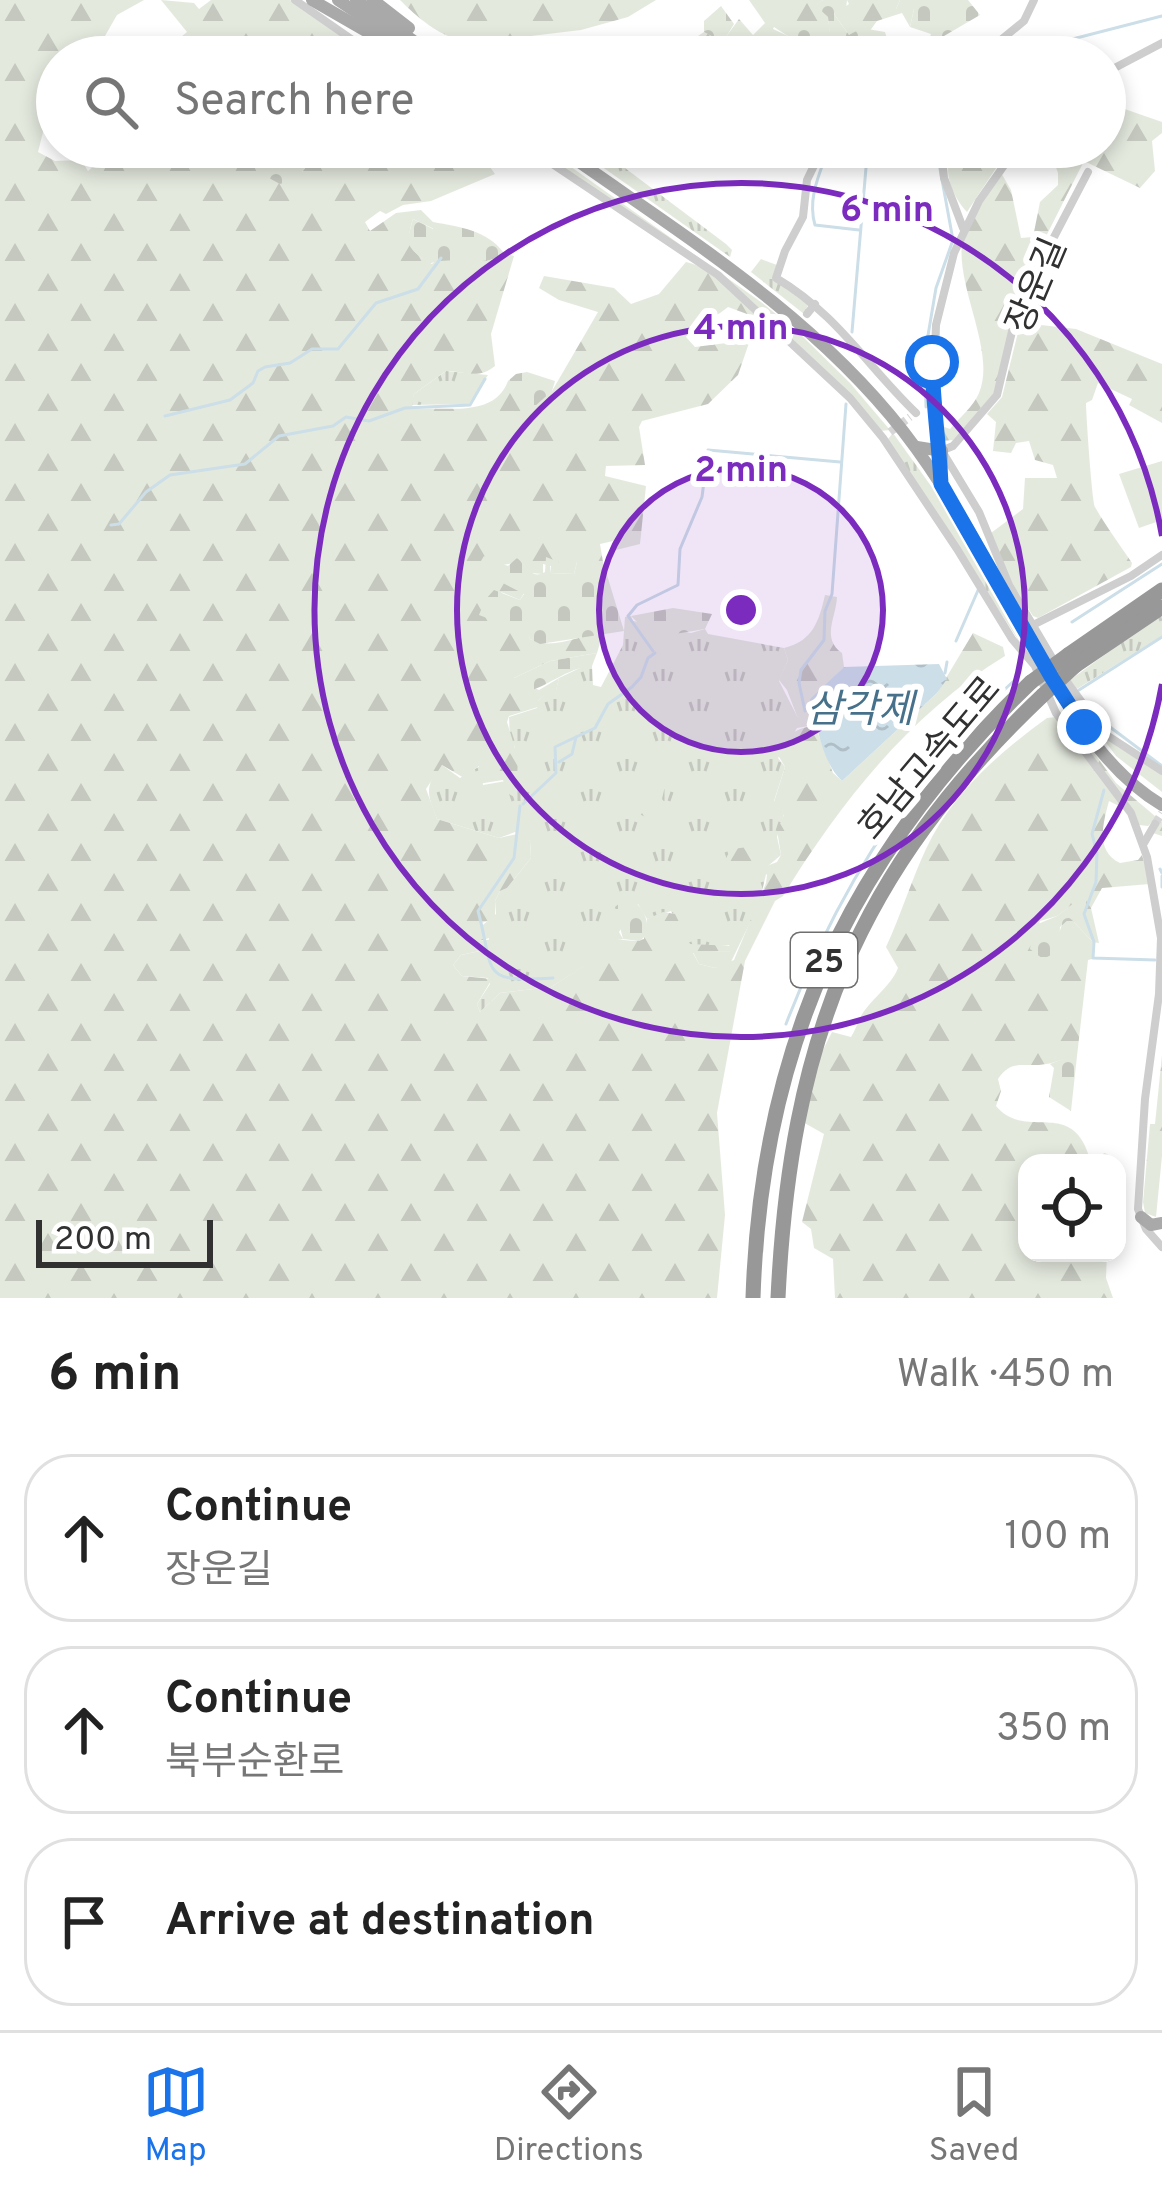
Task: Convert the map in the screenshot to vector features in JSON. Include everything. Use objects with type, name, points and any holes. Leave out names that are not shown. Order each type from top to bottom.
[{"type":"highway","name":"호남고속도로","points":[[778,1298],[786,1187],[819,1027],[840,972],[891,875],[934,816],[1072,660],[1162,590]]},
{"type":"highway","name":"호남고속도로","points":[[753,1298],[759,1201],[769,1140],[819,972],[843,921],[916,808],[1030,682],[1162,607]]},
{"type":"main road","points":[[312,0],[375,36]]},
{"type":"main road","points":[[338,0],[392,36]]},
{"type":"main road","points":[[356,0],[407,36]]},
{"type":"main road","points":[[373,0],[421,36]]},
{"type":"main road","points":[[587,168],[803,324],[863,383],[941,484],[1052,678],[1103,756],[1131,784],[1162,805]]},
{"type":"main road","points":[[915,446],[942,451],[941,484]]},
{"type":"main road","points":[[1142,1217],[1151,1225],[1162,1223]]},
{"type":"street","points":[[296,0],[347,36]]},
{"type":"street","points":[[1007,36],[1024,21],[1034,0]]},
{"type":"street","points":[[1126,62],[1162,43]]},
{"type":"street","points":[[558,168],[718,275],[790,334],[887,435],[1012,639],[1035,666],[1056,712],[1131,813],[1144,844],[1160,938],[1159,994],[1138,1200],[1146,1229],[1161,1247]]},
{"type":"street","points":[[813,168],[802,217],[776,278],[815,304],[867,355],[913,415],[932,412]]},
{"type":"street","points":[[943,168],[964,229]]},
{"type":"street","points":[[1000,168],[964,229],[936,325],[932,412],[942,451],[979,512],[1009,585],[1070,688],[1105,734],[1162,771]]},
{"type":"street","name":"장운길","points":[[942,451],[953,446],[997,395],[1018,306],[1088,172]]},
{"type":"street","points":[[807,314],[815,304]]},
{"type":"street","points":[[1035,624],[1131,576],[1162,555]]},
{"type":"street","points":[[1144,844],[1155,824]]},
{"type":"green space","points":[[0,0],[144,0],[117,15],[105,36],[36,36],[36,168],[297,168],[302,172],[305,168],[491,168],[495,174],[431,201],[403,205],[386,214],[380,211],[365,222],[370,231],[396,213],[421,210],[434,229],[413,219],[409,240],[418,255],[432,264],[440,256],[496,260],[504,253],[514,256],[491,334],[495,366],[477,374],[446,371],[414,394],[412,409],[480,406],[513,380],[552,391],[598,312],[539,288],[544,276],[614,288],[631,304],[659,294],[686,262],[717,278],[762,319],[753,331],[747,314],[728,307],[691,331],[686,337],[695,347],[750,340],[738,375],[708,404],[642,421],[645,465],[606,466],[605,476],[646,486],[640,544],[616,550],[613,541],[600,544],[603,562],[577,562],[574,574],[550,573],[551,566],[543,564],[543,574],[530,573],[521,562],[477,569],[524,593],[520,600],[501,592],[530,639],[557,643],[603,633],[597,653],[550,661],[514,678],[539,690],[559,678],[556,691],[547,692],[538,707],[509,716],[518,758],[516,798],[507,793],[503,780],[478,784],[479,766],[464,778],[442,765],[426,789],[437,819],[499,838],[522,833],[530,841],[531,858],[500,891],[495,919],[481,923],[480,941],[493,939],[497,963],[491,965],[484,950],[461,955],[453,965],[462,976],[492,979],[477,1004],[480,1012],[500,993],[551,987],[595,959],[594,940],[644,939],[647,919],[663,912],[675,914],[690,944],[733,946],[732,951],[693,953],[699,964],[715,968],[734,960],[766,883],[761,868],[777,862],[781,855],[777,830],[784,815],[774,802],[785,767],[775,750],[779,744],[792,733],[815,725],[833,773],[842,781],[937,693],[973,633],[1003,647],[1005,656],[938,705],[853,794],[775,901],[745,961],[717,1113],[725,1215],[717,1298],[0,1298]]},
{"type":"green space","points":[[161,0],[194,3],[199,9],[211,0],[290,0],[341,36],[182,36],[187,32]]},
{"type":"green space","points":[[400,0],[656,0],[628,17],[581,30],[532,36],[450,36],[420,19]]},
{"type":"green space","points":[[749,0],[823,0],[816,5],[828,17],[830,36],[788,36],[774,27],[769,36],[727,36],[739,19],[753,35],[765,23]]},
{"type":"green space","points":[[823,0],[847,0],[846,9],[834,14],[849,35],[862,28],[886,36],[830,36],[828,17],[815,5]]},
{"type":"green space","points":[[847,0],[900,0],[896,9],[914,9],[910,27],[902,13],[877,21],[869,32],[849,35],[834,14],[849,4]]},
{"type":"green space","points":[[900,0],[968,0],[980,15],[944,36],[930,36],[910,27],[914,9],[896,9]]},
{"type":"green space","points":[[721,6],[734,24],[727,36],[712,36],[704,32],[704,21]]},
{"type":"green space","points":[[803,23],[815,32],[815,36],[791,36]]},
{"type":"green space","points":[[769,27],[788,36],[766,36]]},
{"type":"green space","points":[[1126,109],[1162,122],[1162,133],[1152,141],[1155,171],[1140,188],[1099,168],[1126,168]]},
{"type":"green space","points":[[305,168],[297,178],[280,184],[256,171]]},
{"type":"green space","points":[[562,168],[573,168],[761,302],[792,327],[781,328],[719,274]]},
{"type":"green space","points":[[604,168],[625,168],[726,244],[732,250],[730,257]]},
{"type":"green space","points":[[948,168],[996,168],[967,212],[950,181]]},
{"type":"green space","points":[[1056,168],[1080,168],[1018,292],[994,393],[953,440],[942,441],[936,424],[950,429],[977,398],[983,376],[962,255],[969,220],[1000,171],[1011,190],[1021,238],[1033,237],[1040,202],[1058,185]]},
{"type":"green space","points":[[413,219],[433,229],[433,222],[472,231],[490,239],[504,253],[487,260],[429,264],[409,245]]},
{"type":"green space","points":[[761,259],[777,265],[773,279],[808,305],[804,314],[751,272]]},
{"type":"green space","points":[[1022,316],[1041,325],[1076,329],[1162,364],[1162,423],[1129,405],[1132,399],[1098,383],[1092,400],[1086,403],[1095,507],[1131,567],[1038,618],[1012,583],[991,533],[1023,509],[1025,478],[1057,478],[1053,465],[1035,460],[1029,441],[1016,443],[1011,453],[993,451],[996,422],[987,414],[1002,397]]},
{"type":"green space","points":[[795,329],[890,430],[880,431],[792,340]]},
{"type":"green space","points":[[446,371],[488,375],[469,404],[411,405],[414,394]]},
{"type":"green space","points":[[527,372],[555,381],[552,391],[534,407],[523,399],[521,384],[508,381]]},
{"type":"green space","points":[[893,433],[931,486],[1022,646],[888,439]]},
{"type":"green space","points":[[1162,461],[1162,520],[1139,528],[1119,474]]},
{"type":"green space","points":[[484,556],[508,566],[517,558],[536,574],[545,572],[546,557],[559,562],[550,566],[550,573],[574,574],[577,562],[603,562],[624,631],[540,644],[530,639],[522,622],[505,625],[479,615],[494,590],[520,600],[524,594],[476,569]]},
{"type":"green space","points":[[825,595],[837,597],[831,634],[844,667],[811,699],[814,714],[805,720],[797,716],[779,680],[788,660],[784,648],[813,629]]},
{"type":"green space","points":[[673,608],[712,614],[705,629],[675,634],[647,632],[631,616]]},
{"type":"green space","points":[[1162,613],[1162,636],[1077,689],[1070,680]]},
{"type":"green space","points":[[625,617],[633,621],[691,633],[705,629],[708,634],[784,648],[788,660],[779,681],[797,716],[805,719],[814,714],[815,725],[797,728],[778,758],[785,767],[774,801],[784,814],[777,837],[781,855],[768,866],[759,904],[730,964],[715,968],[699,964],[693,952],[732,951],[729,945],[690,945],[671,911],[647,919],[638,904],[619,932],[623,939],[595,953],[596,959],[551,987],[500,993],[480,1012],[477,1004],[490,984],[488,978],[462,976],[453,965],[461,955],[485,950],[488,956],[489,938],[480,941],[478,929],[496,914],[500,891],[531,858],[530,841],[515,832],[499,838],[437,819],[429,797],[432,778],[442,765],[460,778],[480,766],[483,785],[506,781],[515,747],[509,717],[537,708],[547,691],[556,690],[559,678],[584,666],[592,666],[593,685],[601,687],[623,645]]},
{"type":"green space","points":[[597,653],[592,666],[522,693],[515,688],[514,678],[550,661]]},
{"type":"green space","points":[[1065,713],[1116,783],[1162,822],[1162,836],[1153,833],[1153,821],[1139,825],[1061,715]]},
{"type":"green space","points":[[1057,717],[1125,809],[1109,801],[1103,836],[1107,851],[1120,863],[1142,855],[1150,884],[1102,888],[1091,908],[1083,897],[1057,916],[1040,921],[1033,942],[1058,936],[1064,919],[1070,918],[1093,942],[1077,1056],[1008,1068],[998,1079],[1001,1091],[996,1106],[1021,1121],[1072,1129],[1088,1154],[1018,1154],[1018,1262],[1107,1262],[1113,1298],[835,1298],[833,1259],[814,1248],[811,1229],[802,1222],[824,1134],[801,1121],[821,1054],[832,1032],[851,1037],[898,968],[886,947],[926,849],[949,810],[1011,745],[1047,718]]},
{"type":"green space","points":[[1090,721],[1118,747],[1162,774],[1162,792],[1116,756]]},
{"type":"green space","points":[[655,781],[665,786],[662,799],[667,805],[657,822],[630,810]]},
{"type":"green space","points":[[748,847],[755,862],[744,897],[727,884],[723,870],[732,849]]},
{"type":"green space","points":[[1083,896],[1091,908],[1099,943],[1070,918],[1060,927],[1059,951],[1043,959],[1030,949],[1033,926],[1057,916]]},
{"type":"green space","points":[[625,899],[636,903],[645,917],[647,934],[640,941],[623,939],[615,907]]},
{"type":"green space","points":[[1162,1055],[1162,1156],[1156,1217],[1145,1213],[1143,1202]]},
{"type":"green space","points":[[1077,1056],[1071,1111],[1049,1097],[1054,1068],[1050,1064]]},
{"type":"water","name":"삼각제","points":[[939,664],[947,679],[937,693],[842,781],[825,753],[810,699],[844,667]]},
{"type":"waterway","points":[[1084,36],[1162,16]]},
{"type":"waterway","points":[[822,168],[814,195],[815,225],[859,230]]},
{"type":"waterway","points":[[852,332],[866,168]]},
{"type":"waterway","points":[[926,407],[925,353],[936,288],[953,240],[940,168]]},
{"type":"waterway","points":[[165,416],[230,400],[265,367],[290,363],[312,349],[338,349],[376,303],[418,289],[441,258]]},
{"type":"waterway","points":[[111,525],[119,524],[146,492],[170,475],[245,464],[279,436],[333,426],[346,417],[369,421],[405,408],[470,405],[485,379]]},
{"type":"waterway","points":[[805,711],[801,670],[824,640],[825,611],[832,594],[846,404]]},
{"type":"waterway","points":[[653,651],[628,616],[637,605],[678,585],[680,549],[702,497],[708,450],[840,462]]},
{"type":"waterway","points":[[1072,622],[1162,564]]},
{"type":"waterway","points":[[956,641],[979,588]]},
{"type":"waterway","points":[[1079,690],[1162,637]]},
{"type":"waterway","points":[[523,804],[556,773],[555,747],[595,728],[608,704],[632,687],[655,653]]},
{"type":"waterway","points":[[945,673],[947,662]]},
{"type":"waterway","points":[[786,1024],[829,927],[880,837],[943,753],[1017,678]]},
{"type":"waterway","points":[[1110,727],[1162,766]]},
{"type":"waterway","points":[[559,762],[572,754],[576,737]]},
{"type":"waterway","points":[[1104,790],[1092,834],[1096,882],[1084,914],[1094,942],[1093,958],[1155,960]]},
{"type":"waterway","points":[[520,806],[514,858],[478,911],[494,970],[512,978],[553,978]]},
{"type":"waterway","points":[[1160,869],[1162,873]]},
{"type":"waterway","points":[[1162,876],[1162,887]]},
{"type":"tunnel","points":[[890,432],[910,417]]},
{"type":"tunnel","points":[[1155,824],[1162,813]]},
{"type":"route","points":[[932,362],[932,412],[942,451],[941,484],[1084,727]]}]
